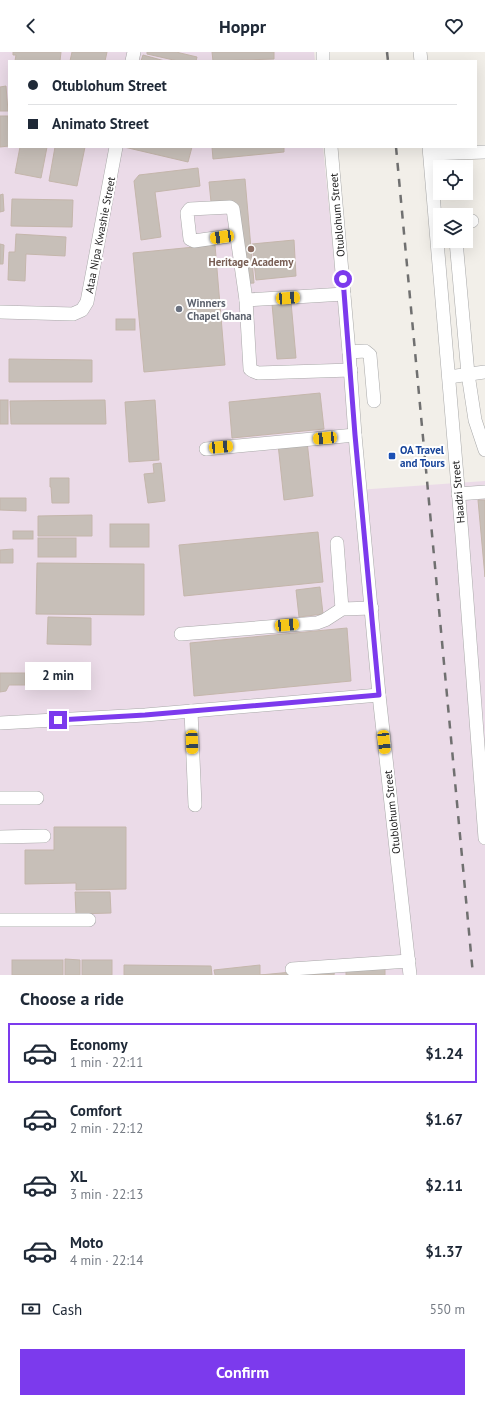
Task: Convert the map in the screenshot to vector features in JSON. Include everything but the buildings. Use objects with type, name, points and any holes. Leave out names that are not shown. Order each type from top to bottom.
[{"type":"street","name":"Ataa Nipa Kwashie Street","points":[[0,312],[73,314],[82,310],[87,302],[116,148]]},
{"type":"street","name":"Otublohum Street","points":[[331,148],[351,370],[355,435],[379,695],[410,975]]},
{"type":"street","points":[[429,151],[485,152]]},
{"type":"street","name":"Haadzi Street","points":[[429,151],[449,376],[485,838]]},
{"type":"street","points":[[236,235],[246,300],[250,368],[258,373],[351,370]]},
{"type":"street","points":[[457,248],[468,374],[475,420],[483,432],[485,450]]},
{"type":"street","points":[[439,258],[458,259]]},
{"type":"street","points":[[246,300],[344,294]]},
{"type":"street","points":[[349,352],[366,351],[370,355],[374,401]]},
{"type":"street","points":[[449,376],[485,372]]},
{"type":"street","points":[[206,449],[355,435]]},
{"type":"street","points":[[458,494],[485,492]]},
{"type":"street","points":[[337,543],[342,609]]},
{"type":"street","points":[[182,634],[317,623],[326,620],[342,609],[372,608]]},
{"type":"street","points":[[0,723],[145,715],[379,695]]},
{"type":"street","points":[[191,711],[195,805]]},
{"type":"street","points":[[0,798],[37,798]]},
{"type":"street","points":[[0,837],[44,836]]},
{"type":"street","points":[[0,920],[88,920]]},
{"type":"street","points":[[292,969],[409,962]]},
{"type":"shaded area","points":[[0,52],[314,52],[315,60],[8,60],[8,148],[323,148],[357,490],[485,481],[485,975],[0,975]]},
{"type":"railway","points":[[387,52],[388,60]]},
{"type":"railway","points":[[396,148],[473,975]]},
{"type":"place","name":"Heritage Academy","points":[[251,249]]},
{"type":"place","name":"Winners Chapel Ghana","points":[[179,309]]},
{"type":"place","name":"OA Travel and Tours","points":[[392,456]]},
{"type":"route","points":[[58,720],[145,715],[379,695],[366,539],[355,435],[343,279]]}]
